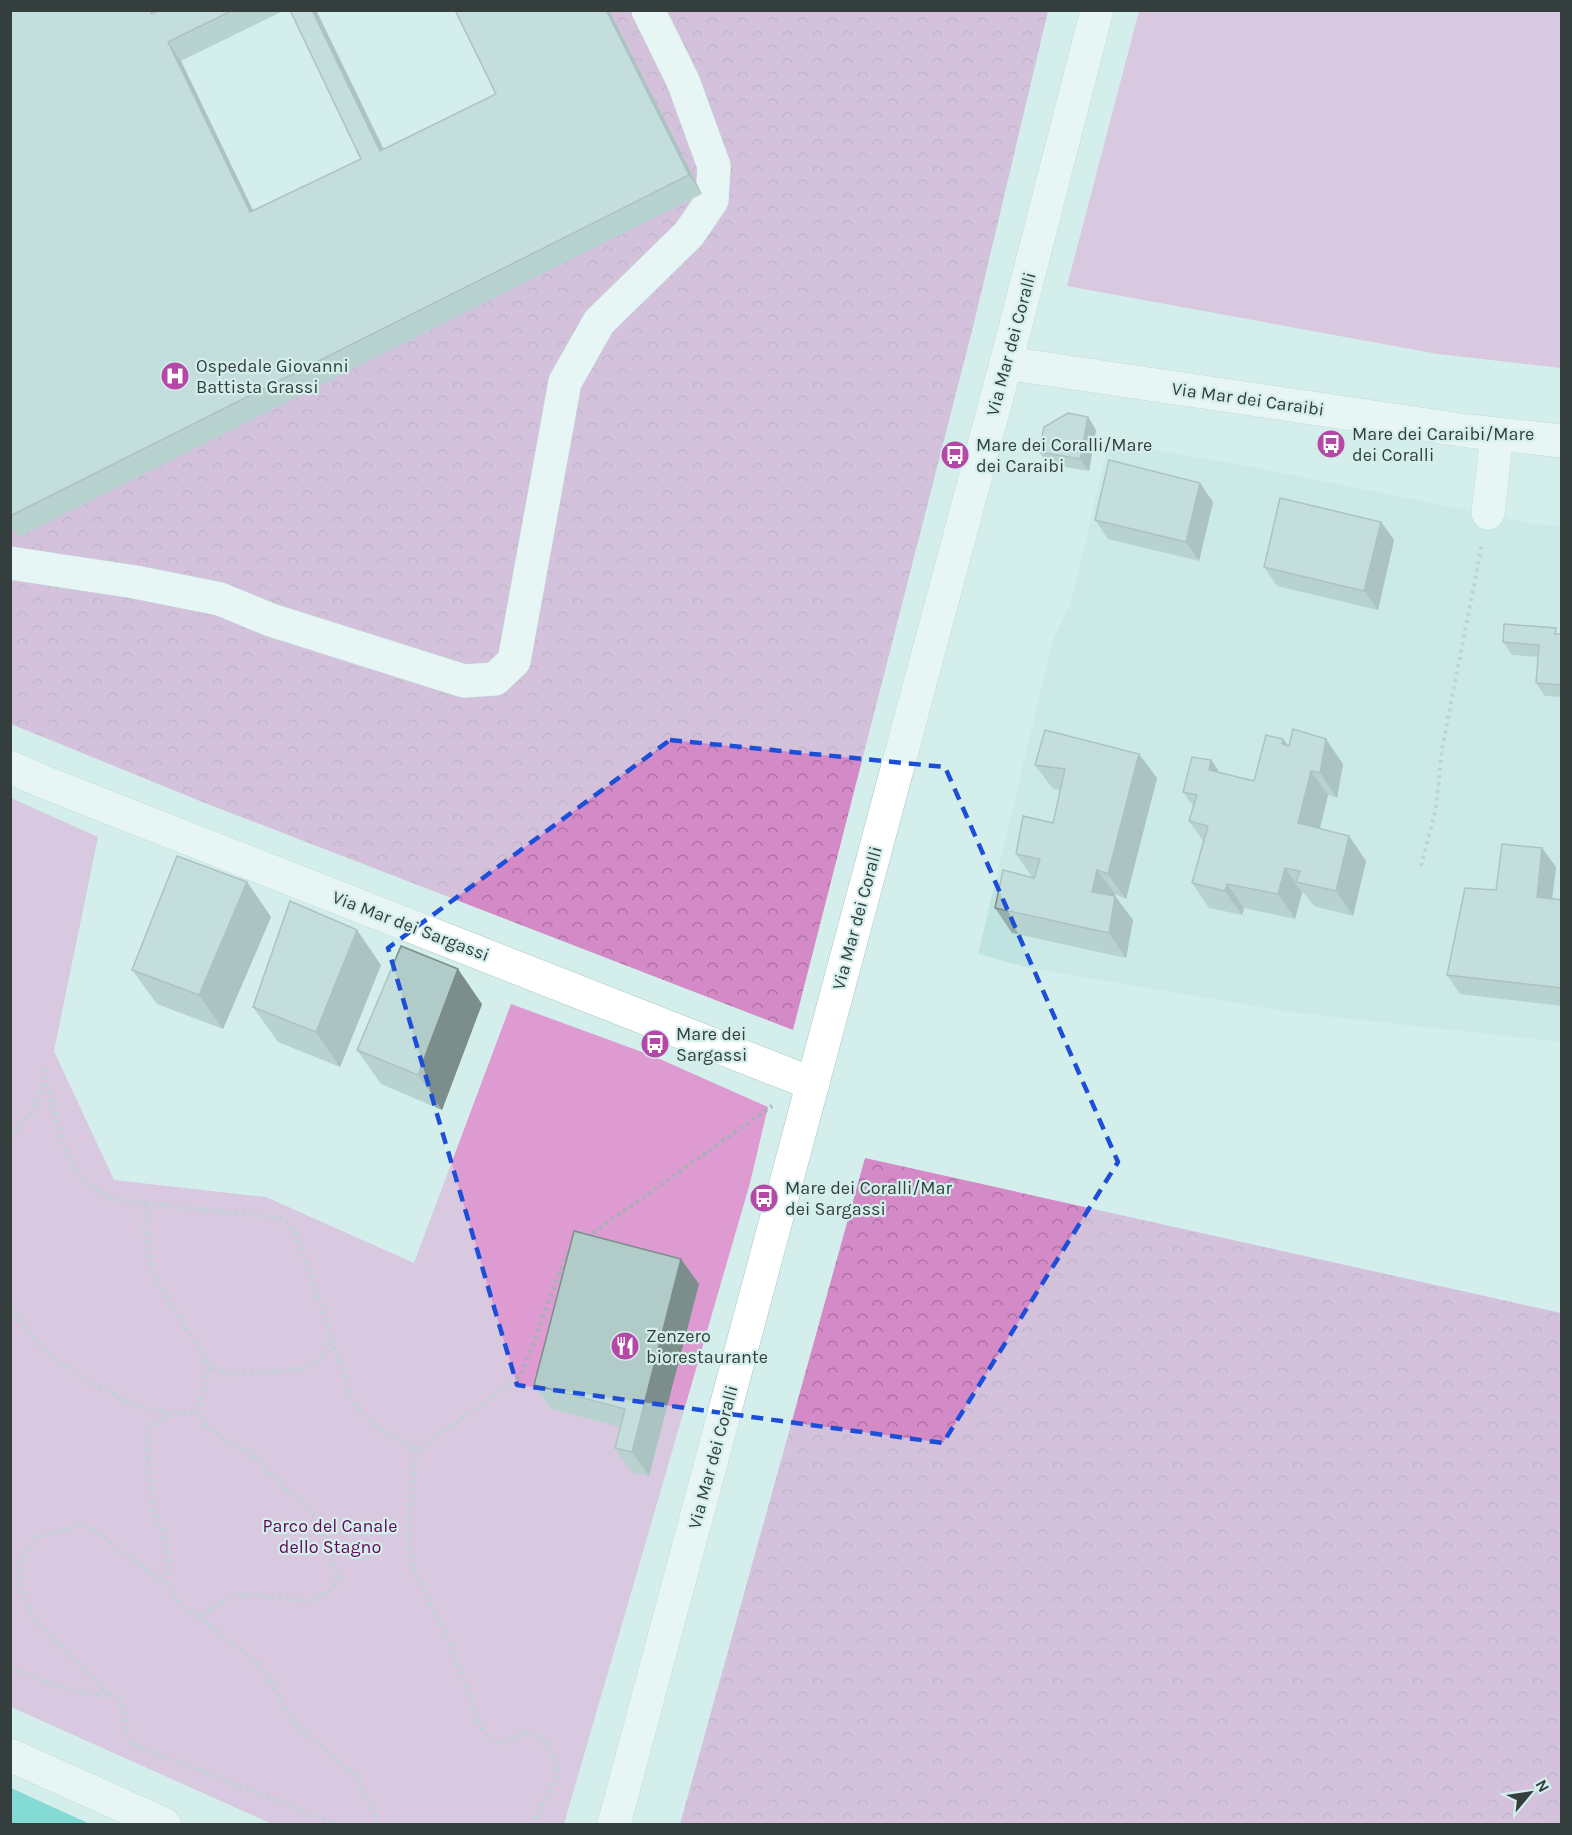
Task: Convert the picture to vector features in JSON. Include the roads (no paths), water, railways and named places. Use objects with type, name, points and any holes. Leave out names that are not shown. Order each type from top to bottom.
[{"type":"street","points":[[10,563],[135,582],[220,598],[272,620],[464,681],[495,680],[514,661],[565,382],[599,322],[689,234],[712,200],[714,166],[683,81],[648,10]]},
{"type":"street","name":"Via Mar dei Coralli","points":[[614,1824],[810,1083],[1006,363],[1097,10]]},
{"type":"street","name":"Via Mar dei Caraibi","points":[[1006,363],[1497,435],[1562,441]]},
{"type":"street","points":[[1488,513],[1497,435]]},
{"type":"street","name":"Via Mar dei Sargassi","points":[[10,767],[810,1083]]},
{"type":"street","points":[[10,1755],[164,1824]]},
{"type":"water","points":[[11,1788],[90,1824],[11,1824]]},
{"type":"place","name":"Ospedale Giovanni Battista Grassi","points":[[175,376]]},
{"type":"place","name":"Mare dei Caraibi/Mare dei Coralli","points":[[1331,444]]},
{"type":"place","name":"Mare dei Coralli/Mare dei Caraibi","points":[[955,455]]},
{"type":"place","name":"Mare dei Sargassi","points":[[655,1044]]},
{"type":"place","name":"Mare dei Coralli/Mar dei Sargassi","points":[[764,1198]]},
{"type":"place","name":"Zenzero biorestaurante","points":[[625,1346]]},
{"type":"park label","name":"Parco del Canale dello Stagno","points":[[330,1536]]}]
